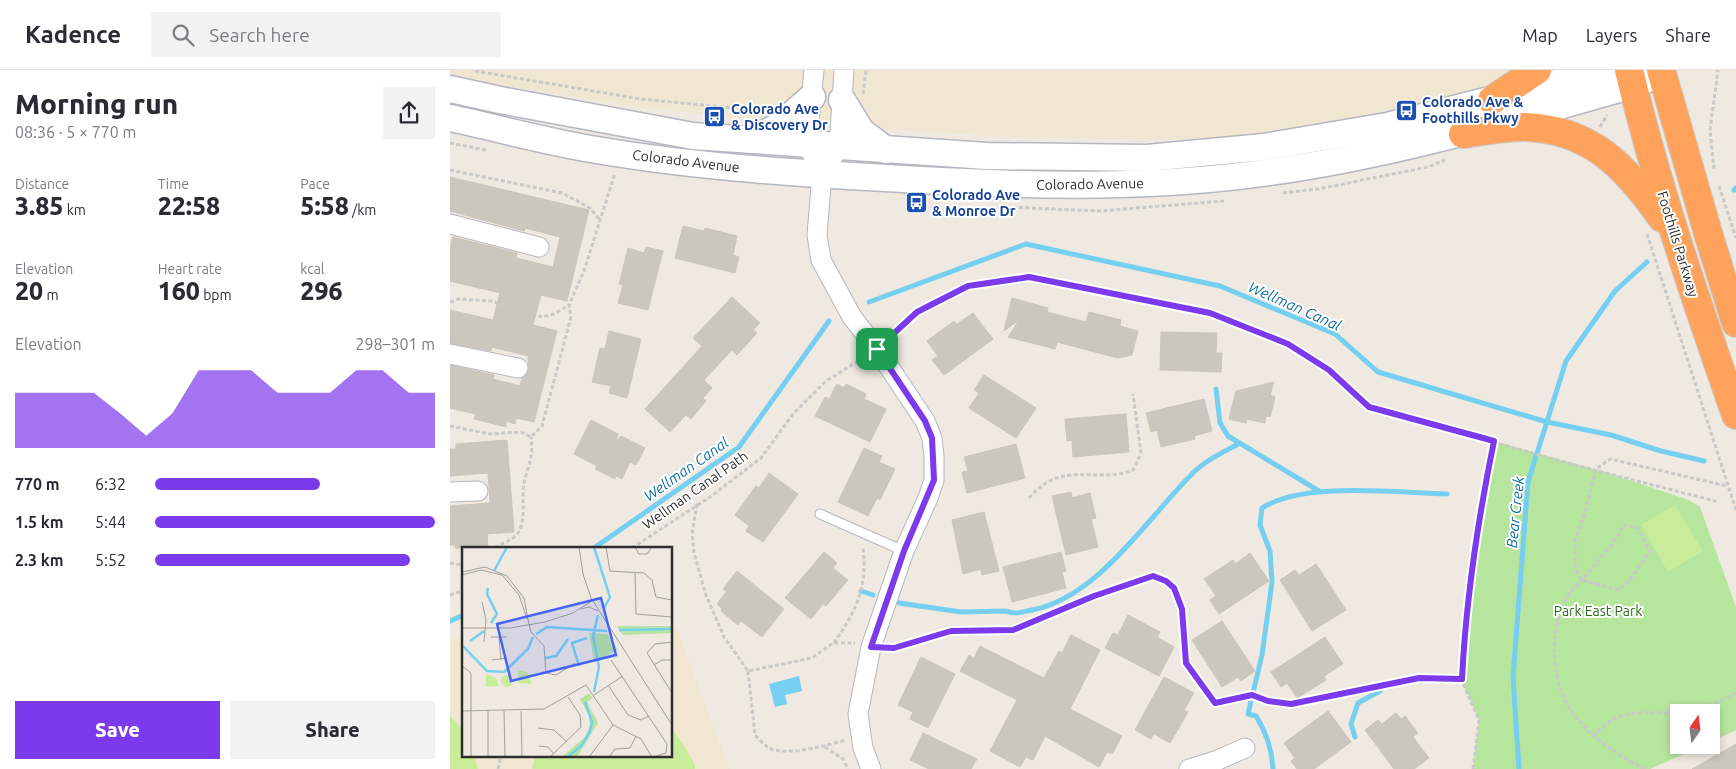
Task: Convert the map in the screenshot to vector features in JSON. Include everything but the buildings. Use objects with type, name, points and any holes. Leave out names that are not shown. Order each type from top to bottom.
[{"type":"highway","points":[[1492,100],[1537,70]]},
{"type":"highway","points":[[1660,70],[1736,323]]},
{"type":"highway","name":"Foothills Parkway","points":[[1631,78],[1661,190],[1693,291],[1736,415]]},
{"type":"highway","points":[[1464,134],[1507,128],[1540,128],[1572,136],[1606,154],[1637,183],[1664,220],[1693,291]]},
{"type":"main road","name":"Colorado Avenue","points":[[450,89],[693,136],[987,156],[1147,158],[1264,147],[1387,126],[1607,70]]},
{"type":"main road","name":"Colorado Avenue","points":[[450,118],[572,145],[620,153],[822,174],[1019,185],[1098,186],[1278,171],[1360,157],[1464,134],[1631,78],[1650,78],[1660,70]]},
{"type":"main road","points":[[842,100],[860,131],[886,150]]},
{"type":"main road","points":[[752,140],[779,126],[803,105]]},
{"type":"street","points":[[814,70],[803,105],[808,144],[822,174]]},
{"type":"street","points":[[844,70],[838,147],[822,174],[817,235],[821,260],[833,286],[852,317],[877,349],[925,421],[932,438],[934,480],[904,551],[871,647],[858,714],[860,736],[871,769]]},
{"type":"street","points":[[450,224],[539,247]]},
{"type":"street","points":[[450,354],[518,368]]},
{"type":"street","points":[[450,492],[478,491]]},
{"type":"street","points":[[1189,769],[1218,760],[1245,748]]},
{"type":"lane","points":[[820,514],[904,551]]},
{"type":"path","points":[[469,70],[641,99],[803,105]]},
{"type":"path","points":[[1714,171],[1710,130],[1718,70]]},
{"type":"path","points":[[1599,128],[1608,112]]},
{"type":"path","points":[[497,547],[514,537],[518,532],[524,511],[524,482],[531,466],[531,437],[542,426],[571,317],[569,305],[584,270],[620,153]]},
{"type":"path","points":[[450,170],[562,193],[590,208],[600,220]]},
{"type":"path","points":[[1717,179],[1736,238]]},
{"type":"path","points":[[1643,226],[1650,240],[1736,510]]},
{"type":"path","name":"Wellman Canal Path","points":[[633,547],[761,458],[793,414],[826,381],[877,349],[917,312],[968,286],[1029,277],[1210,313],[1288,344],[1329,370],[1369,407],[1596,470]]},
{"type":"path","points":[[450,302],[459,299],[491,301],[542,317],[554,314],[569,305]]},
{"type":"path","points":[[1029,498],[1039,487],[1062,475],[1123,474],[1133,470],[1141,453],[1133,394]]},
{"type":"path","points":[[450,426],[490,434],[522,432],[531,437]]},
{"type":"path","points":[[1473,769],[1479,720],[1462,679],[1464,638],[1484,492],[1494,441]]},
{"type":"path","points":[[1645,769],[1615,753],[1575,719],[1563,698],[1555,671],[1556,623],[1564,602],[1582,580],[1610,547],[1624,525],[1638,528],[1650,551],[1629,581],[1618,590],[1582,580],[1575,569],[1575,541],[1596,470],[1610,459],[1728,486]]},
{"type":"path","points":[[1596,470],[1719,502]]},
{"type":"path","points":[[697,504],[692,534],[694,553],[706,595],[724,637],[748,672],[754,735],[770,748],[786,751],[824,746],[860,736]]},
{"type":"path","points":[[748,672],[812,658],[833,643],[851,617],[863,584],[865,560],[861,532]]},
{"type":"path","points":[[833,643],[854,642],[871,647],[894,648],[951,631],[1013,630],[1094,596],[1153,576],[1166,581],[1174,588],[1182,609],[1186,663],[1215,703],[1252,695],[1268,701],[1291,704],[1419,678],[1462,679]]},
{"type":"path","points":[[450,595],[462,591]]},
{"type":"path","points":[[1593,736],[1604,724],[1615,717],[1627,714],[1670,713],[1698,709],[1736,693]]},
{"type":"path","points":[[824,746],[843,759],[848,769]]},
{"type":"path","points":[[498,769],[502,756]]},
{"type":"shaded area","points":[[450,70],[1524,70],[1494,85],[1367,116],[1219,140],[1005,137],[772,121],[645,108],[450,77]]},
{"type":"shaded area","points":[[672,623],[677,629],[729,769],[450,769],[450,640],[462,636],[462,756],[672,756]]},
{"type":"green space","name":"Park East Park","points":[[1494,441],[1605,472],[1689,500],[1700,507],[1736,607],[1736,730],[1720,738],[1720,704],[1670,704],[1670,754],[1684,754],[1650,769],[1473,769],[1479,720],[1461,679],[1464,638],[1484,491]]},
{"type":"green space","points":[[1675,505],[1703,551],[1668,572],[1641,525]]},
{"type":"green space","points":[[450,715],[462,730],[462,756],[474,756],[478,769],[450,769]]},
{"type":"green space","points":[[672,728],[695,764],[695,769],[532,769],[536,756],[672,756]]},
{"type":"water","points":[[799,676],[802,691],[785,695],[787,704],[775,707],[769,684]]},
{"type":"waterway","name":"Wellman Canal","points":[[869,302],[1026,244],[1220,286],[1335,334],[1378,372],[1547,422],[1611,435],[1661,451],[1704,461]]},
{"type":"waterway","name":"Bear Creek","points":[[1519,769],[1513,677],[1528,482],[1566,361],[1615,291],[1647,262]]},
{"type":"waterway","name":"Wellman Canal","points":[[595,547],[739,447],[829,321]]},
{"type":"waterway","points":[[1216,389],[1220,423],[1228,436],[1319,491]]},
{"type":"waterway","points":[[899,603],[961,612],[1006,611],[1016,613],[1056,602],[1078,590],[1099,573],[1138,534],[1196,470],[1238,444]]},
{"type":"waterway","points":[[1273,769],[1270,748],[1263,728],[1256,716],[1248,714],[1262,655],[1272,582],[1270,551],[1260,525],[1262,508],[1280,500],[1302,494],[1326,491],[1352,490],[1447,494]]},
{"type":"waterway","points":[[861,591],[873,595]]},
{"type":"waterway","name":"Wellman Canal","points":[[450,621],[462,616]]},
{"type":"waterway","points":[[1355,737],[1351,724],[1358,703],[1380,691],[1381,687]]},
{"type":"place","name":"Colorado Ave & Foothills Pkwy","points":[[1406,110]]},
{"type":"place","name":"Colorado Ave & Discovery Dr","points":[[715,117]]},
{"type":"place","name":"Colorado Ave & Monroe Dr","points":[[916,203]]},
{"type":"route","points":[[1029,277],[1210,313],[1288,344],[1329,370],[1369,407],[1494,441],[1484,492],[1464,638],[1462,679],[1419,678],[1345,692],[1314,701],[1291,704],[1268,701],[1252,695],[1215,703],[1186,663],[1182,609],[1174,588],[1166,581],[1153,576],[1094,596],[1033,624],[1013,630],[951,631],[894,648],[879,649],[871,647],[880,614],[934,480],[932,438],[925,421],[877,349],[917,312],[968,286],[1029,277]]}]
